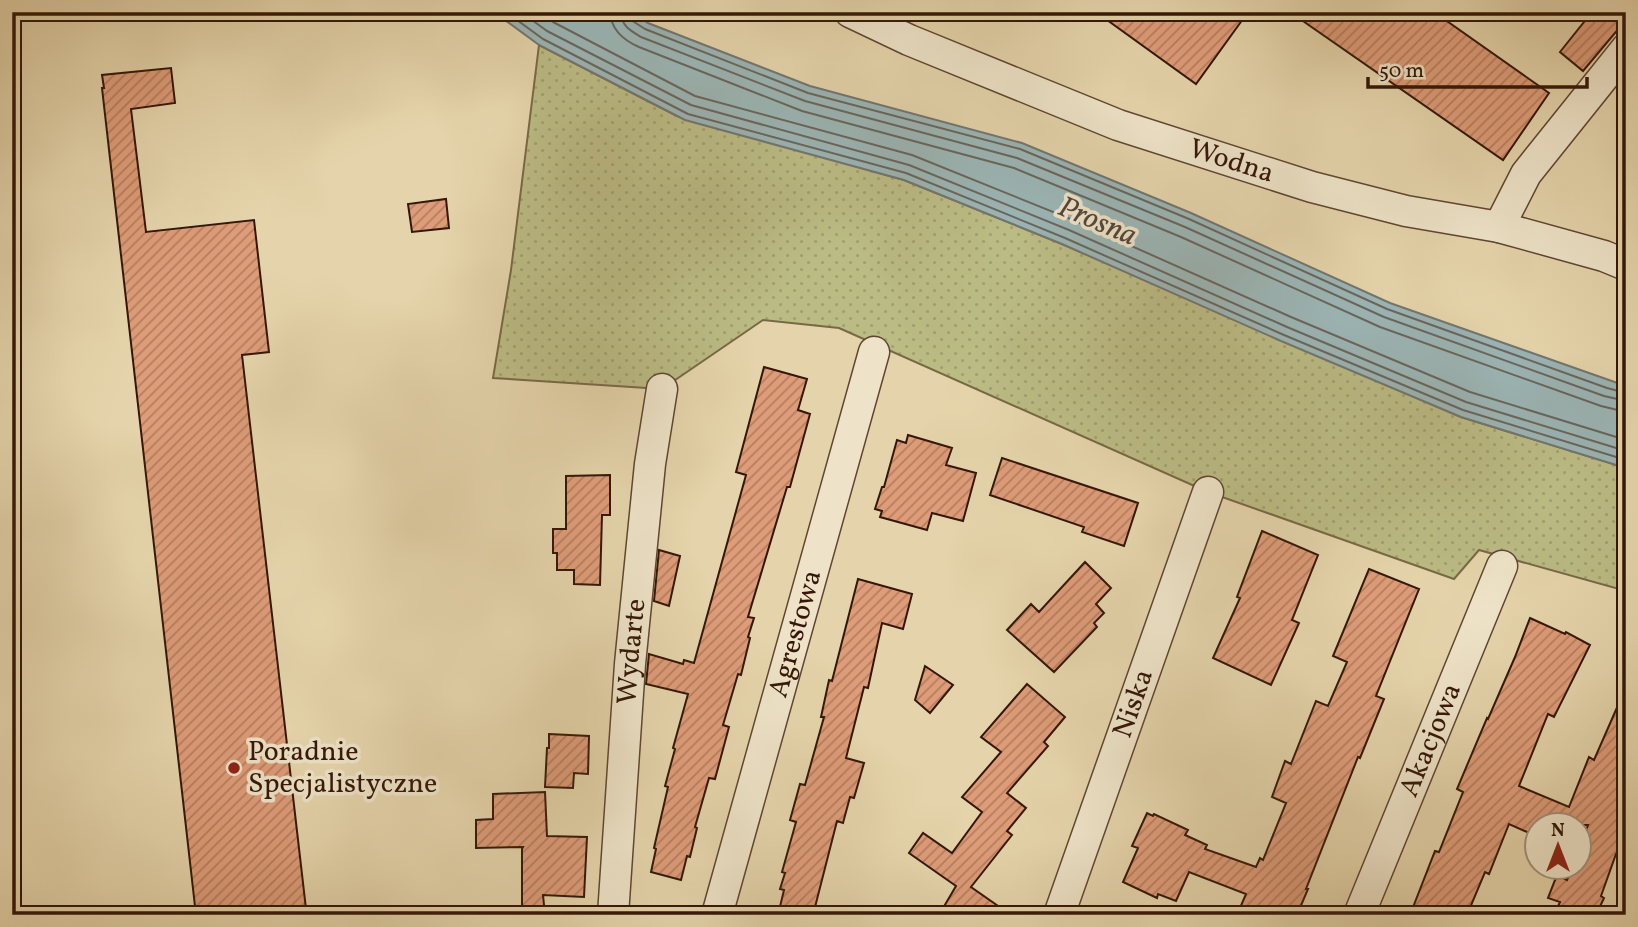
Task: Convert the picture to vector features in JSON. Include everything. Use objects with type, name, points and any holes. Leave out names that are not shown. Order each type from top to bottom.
[{"type":"street","name":"Wodna","points":[[850,12],[909,40],[1118,125],[1312,187],[1406,211],[1499,227],[1604,256],[1626,265]]},
{"type":"street","points":[[1499,227],[1526,174],[1626,49]]},
{"type":"street","name":"Agrestowa","points":[[717,915],[874,352]]},
{"type":"street","name":"Wydarte","points":[[613,915],[630,664],[650,464],[662,389]]},
{"type":"street","name":"Niska","points":[[1059,915],[1208,492]]},
{"type":"street","name":"Akacjowa","points":[[1359,915],[1502,566]]},
{"type":"green space","points":[[539,45],[677,116],[904,180],[1062,244],[1461,417],[1626,468],[1626,591],[1479,550],[1454,579],[1208,492],[839,328],[763,320],[662,389],[493,378],[511,270]]},
{"type":"water","name":"Prosna","points":[[494,12],[632,12],[648,23],[810,86],[1022,143],[1191,213],[1390,303],[1626,386],[1626,468],[1461,417],[1062,244],[904,180],[685,120],[539,45]]},
{"type":"building","points":[[1096,12],[1248,12],[1196,84]]},
{"type":"building","points":[[1290,12],[1434,12],[1549,93],[1503,160]]},
{"type":"building","points":[[1592,12],[1626,12],[1626,20],[1583,71],[1560,52]]},
{"type":"building","name":"Poradnie Specjalistyczne","points":[[171,68],[175,103],[131,109],[146,232],[254,220],[269,352],[242,355],[306,909],[259,915],[196,915],[102,88],[102,75]]},
{"type":"building","points":[[446,199],[449,228],[412,232],[408,204]]},
{"type":"building","points":[[764,367],[807,379],[798,410],[810,414],[790,487],[787,487],[748,617],[754,618],[748,637],[750,638],[741,675],[738,674],[723,725],[729,727],[715,779],[709,778],[695,827],[697,828],[690,857],[687,856],[681,880],[651,872],[668,787],[665,786],[688,694],[646,684],[649,654],[683,664],[684,660],[694,663],[746,475],[736,472]]},
{"type":"building","points":[[908,435],[952,448],[946,465],[976,473],[963,521],[932,513],[927,530],[880,517],[882,511],[875,509],[897,440],[906,443]]},
{"type":"building","points":[[1002,458],[1138,503],[1124,546],[1082,532],[1084,527],[990,495]]},
{"type":"building","points":[[610,475],[610,515],[602,515],[600,585],[574,584],[574,570],[557,570],[557,553],[553,553],[553,529],[566,529],[566,476]]},
{"type":"building","points":[[1262,531],[1318,555],[1292,620],[1299,623],[1271,685],[1213,658],[1240,598],[1237,597]]},
{"type":"building","points":[[659,550],[680,556],[669,606],[654,601]]},
{"type":"building","points":[[1085,562],[1111,588],[1096,604],[1104,613],[1094,623],[1097,627],[1054,672],[1007,630],[1031,604],[1039,612]]},
{"type":"building","points":[[1369,569],[1419,589],[1376,696],[1384,699],[1360,758],[1358,757],[1297,915],[1237,915],[1246,894],[1189,872],[1176,901],[1158,894],[1157,898],[1123,882],[1138,848],[1132,846],[1147,813],[1188,830],[1185,835],[1207,845],[1205,849],[1256,867],[1260,858],[1263,860],[1286,803],[1272,797],[1285,761],[1291,764],[1316,701],[1328,706],[1347,662],[1333,656]]},
{"type":"building","points":[[858,579],[912,594],[903,629],[882,623],[868,688],[864,687],[846,758],[864,763],[854,798],[850,797],[843,823],[837,821],[813,915],[778,915],[784,890],[780,889],[785,873],[782,872],[796,822],[790,820],[800,784],[805,785],[824,717],[821,717],[829,680],[832,681]]},
{"type":"building","points":[[1530,618],[1590,645],[1554,717],[1548,714],[1519,786],[1569,807],[1589,757],[1594,760],[1626,687],[1626,839],[1622,838],[1619,855],[1616,854],[1601,896],[1604,898],[1596,915],[1554,915],[1560,902],[1548,898],[1555,881],[1592,881],[1592,811],[1522,811],[1522,830],[1509,824],[1489,874],[1485,872],[1467,915],[1410,915],[1435,851],[1439,852],[1463,792],[1457,789]]},
{"type":"building","points":[[925,666],[953,685],[930,713],[915,700]]},
{"type":"building","points":[[1027,684],[1065,717],[1044,742],[1048,746],[1007,793],[1026,808],[1007,831],[1012,835],[971,887],[1011,915],[939,915],[956,886],[909,853],[923,833],[952,853],[982,812],[962,797],[1001,752],[981,737]]},
{"type":"building","points":[[549,734],[589,736],[588,774],[574,773],[573,788],[545,787]]},
{"type":"building","points":[[545,792],[547,836],[587,837],[584,897],[543,895],[545,915],[522,915],[523,847],[476,848],[476,820],[493,819],[493,794]]},
{"type":"place","name":"Poradnie Specjalistyczne","points":[[234,768]]}]
